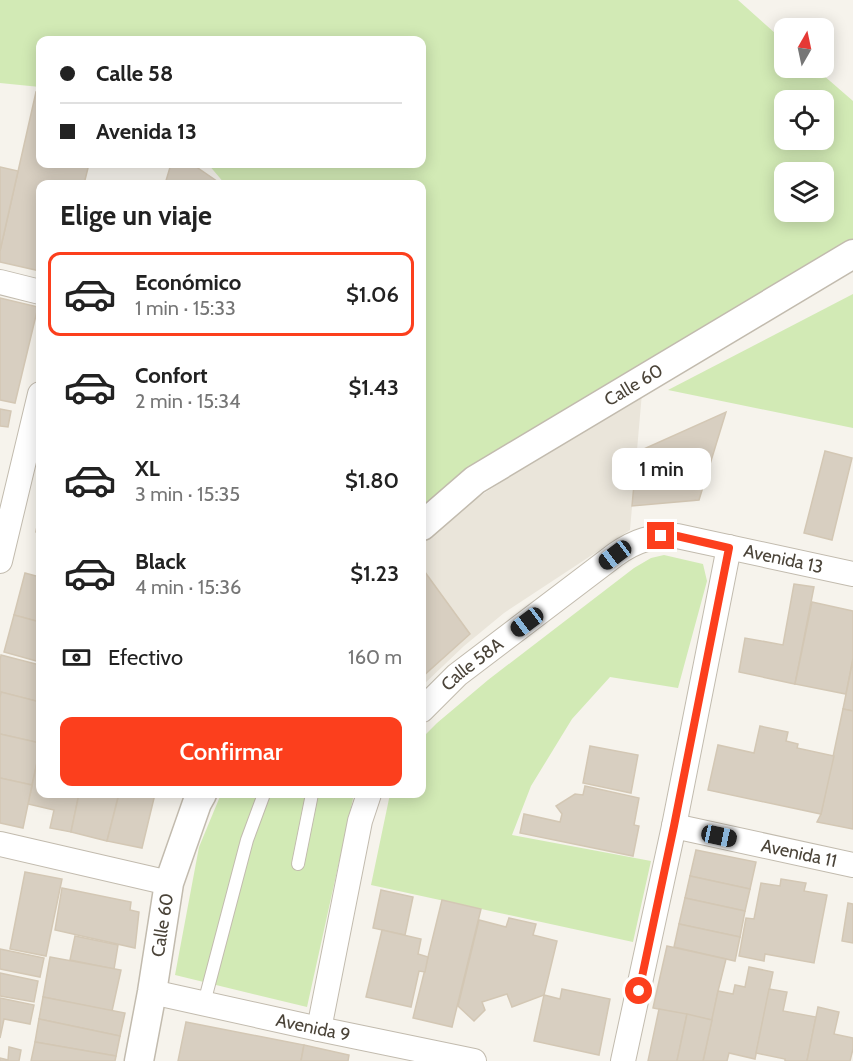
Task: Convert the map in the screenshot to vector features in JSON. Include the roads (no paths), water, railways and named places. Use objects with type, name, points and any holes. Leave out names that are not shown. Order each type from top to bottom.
[{"type":"street","name":"Calle 60","points":[[426,523],[475,480],[853,254]]},
{"type":"street","points":[[0,282],[36,291]]},
{"type":"street","points":[[0,561],[36,411]]},
{"type":"street","name":"Avenida 13","points":[[643,539],[677,536],[853,574]]},
{"type":"street","name":"Calle 58A","points":[[426,706],[457,675],[628,545],[643,539]]},
{"type":"street","points":[[623,1061],[674,826],[729,548]]},
{"type":"street","name":"Calle 60","points":[[139,1061],[169,883],[200,798]]},
{"type":"street","points":[[319,1029],[360,821],[368,798]]},
{"type":"street","name":"Avenida 11","points":[[674,826],[853,866]]},
{"type":"street","points":[[0,844],[169,883]]},
{"type":"street","name":"Avenida 9","points":[[152,992],[474,1061]]},
{"type":"lane","points":[[204,1003],[247,840],[263,798]]},
{"type":"lane","points":[[298,864],[311,798]]}]
